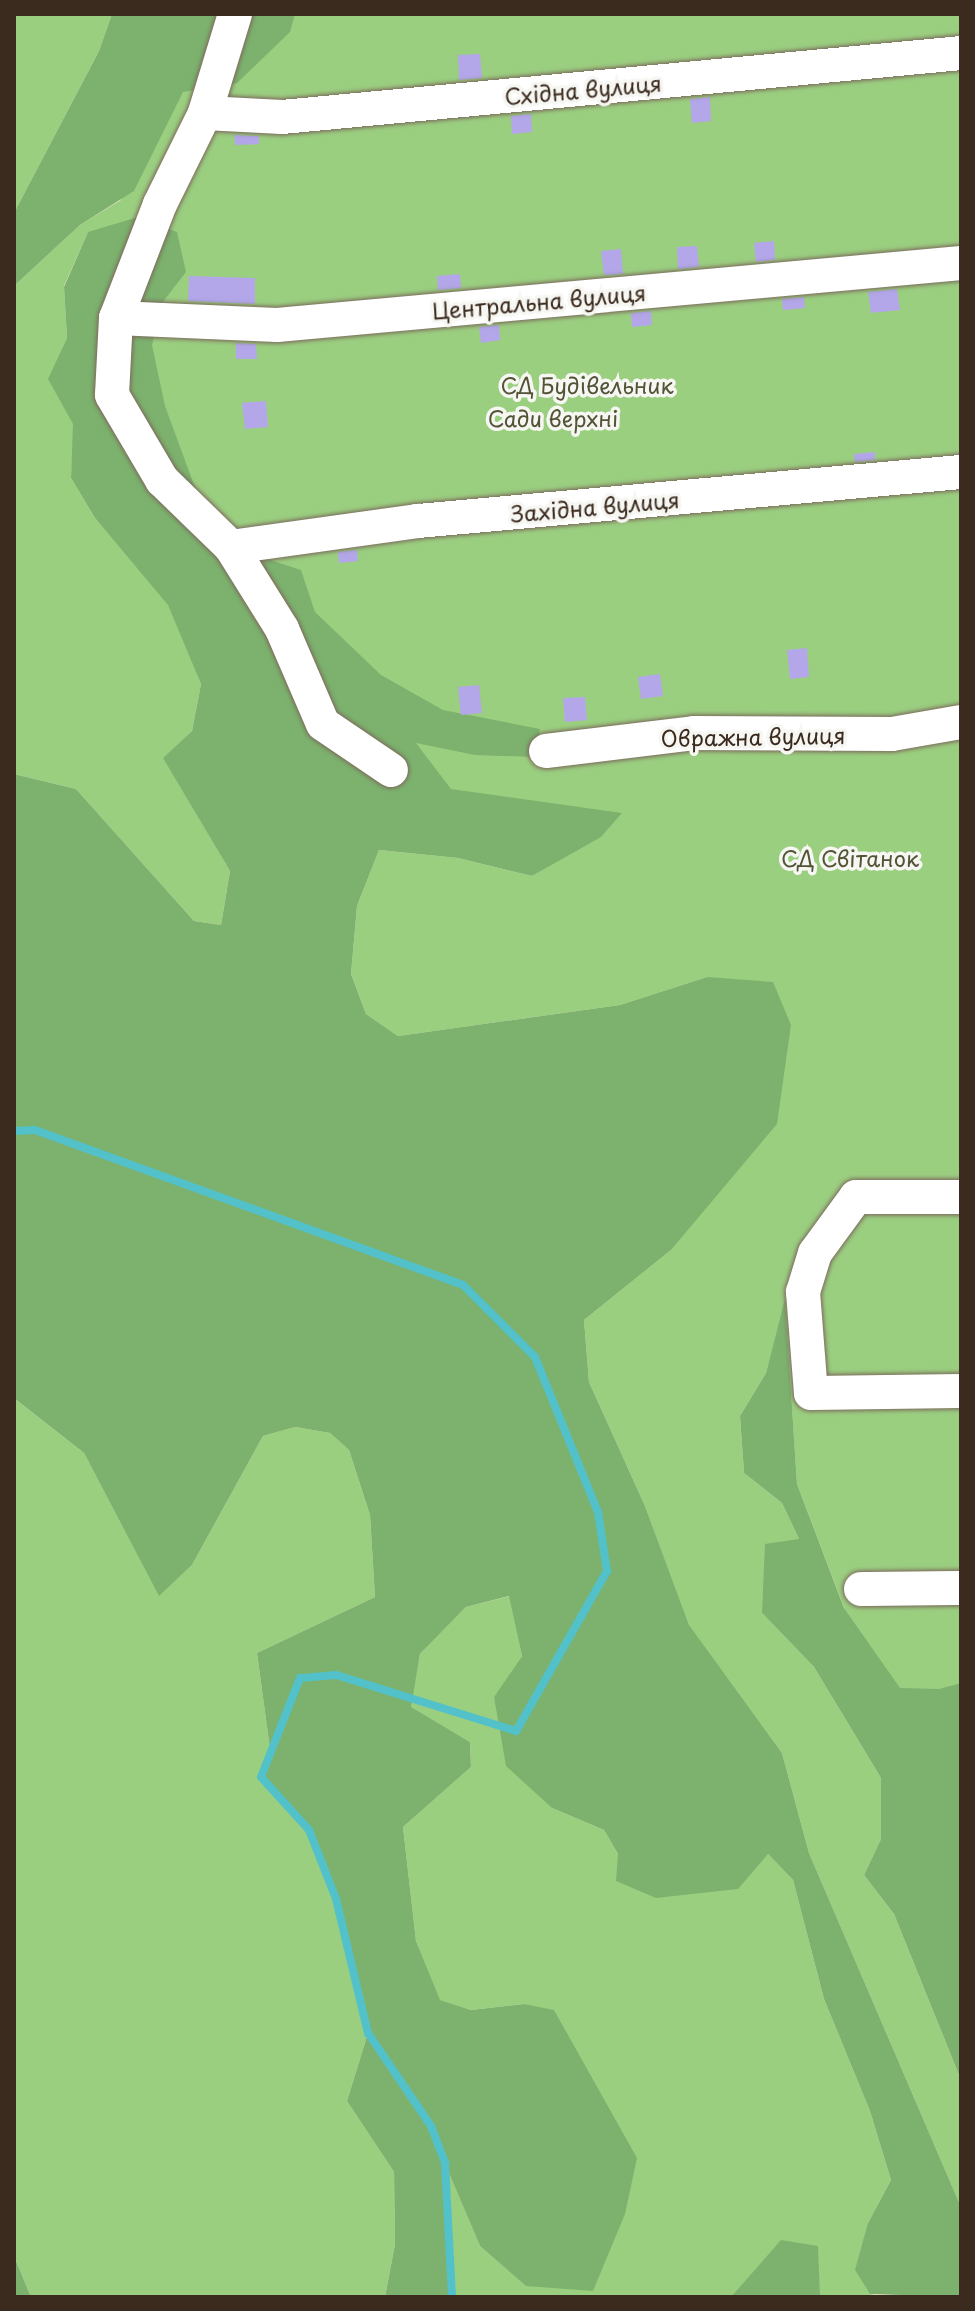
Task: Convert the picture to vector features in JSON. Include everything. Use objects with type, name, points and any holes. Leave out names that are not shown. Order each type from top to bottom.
[{"type":"lane","points":[[235,14],[205,113],[160,204],[116,318],[112,395],[162,480],[231,547],[282,629],[323,724],[391,770]]},
{"type":"lane","name":"Східна вулиця","points":[[205,113],[282,117],[961,53]]},
{"type":"lane","name":"Центральна вулиця","points":[[116,318],[277,325],[961,263]]},
{"type":"lane","name":"Західна вулиця","points":[[231,547],[418,521],[961,472]]},
{"type":"lane","name":"Овражна вулиця","points":[[546,751],[694,733],[892,734],[961,722]]},
{"type":"lane","points":[[961,1197],[856,1197],[815,1253],[803,1292],[811,1393],[961,1391]]},
{"type":"lane","points":[[861,1589],[961,1588]]},
{"type":"green space","points":[[14,14],[112,14],[99,51],[14,213]]},
{"type":"green space","points":[[112,14],[295,14],[290,32],[237,83],[183,92],[134,191],[80,225],[14,286],[14,213],[99,51]]},
{"type":"green space","name":"Сади верхні","points":[[158,14],[961,14],[961,1915],[797,1484],[785,1303],[766,1373],[740,1416],[744,1473],[782,1503],[799,1539],[762,1613],[814,1667],[881,1778],[881,1839],[864,1875],[894,1914],[961,2080],[961,2207],[809,1853],[782,1753],[689,1626],[645,1506],[589,1382],[584,1320],[671,1250],[707,977],[620,1005],[398,1036],[366,1014],[351,974],[357,906],[379,850],[458,858],[532,876],[579,848],[342,808],[171,607],[201,684],[192,731],[164,758],[230,871],[221,925],[194,921],[76,789],[14,774],[14,286],[80,225],[121,200]],"holes":[[[88,232],[73,423],[49,379],[67,338],[64,286]],[[74,426],[166,601],[95,518],[71,478]]]},
{"type":"green space","points":[[138,217],[177,232],[186,272],[162,303],[152,345],[165,406],[197,493],[255,555],[301,570],[315,612],[381,675],[443,710],[540,729],[535,757],[475,755],[416,743],[451,789],[622,813],[601,837],[532,876],[458,858],[379,850],[357,906],[351,974],[366,1014],[398,1036],[620,1005],[707,977],[773,982],[791,1025],[777,1124],[671,1250],[584,1320],[589,1382],[645,1506],[689,1625],[782,1753],[809,1853],[961,2207],[961,2297],[870,2294],[855,2270],[868,2223],[891,2180],[870,2111],[824,1999],[793,1880],[768,1854],[738,1889],[656,1898],[616,1881],[618,1854],[604,1830],[552,1808],[506,1766],[494,1697],[522,1656],[509,1596],[466,1607],[420,1654],[411,1707],[470,1742],[471,1767],[403,1827],[416,1941],[440,2000],[471,2010],[524,2004],[554,2010],[637,2158],[625,2214],[593,2291],[526,2286],[480,2246],[446,2166],[452,2297],[385,2297],[395,2244],[394,2172],[347,2101],[368,2033],[336,1899],[309,1830],[261,1777],[270,1749],[257,1653],[375,1597],[370,1515],[349,1450],[330,1433],[295,1427],[263,1436],[192,1565],[159,1596],[84,1453],[14,1398],[14,774],[76,789],[194,921],[221,925],[230,871],[163,758],[192,731],[201,684],[168,605],[95,518],[71,478],[73,424],[48,379],[67,338],[64,287],[88,232]]},
{"type":"green space","points":[[785,1299],[797,1484],[844,1608],[900,1688],[939,1689],[961,1683],[961,2080],[894,1914],[864,1875],[881,1839],[881,1778],[814,1667],[762,1613],[765,1544],[799,1539],[782,1503],[744,1473],[740,1416],[766,1373]]},
{"type":"green space","points":[[14,1398],[84,1453],[159,1595],[192,1565],[263,1436],[295,1427],[330,1433],[349,1450],[370,1515],[375,1597],[257,1653],[270,1749],[261,1777],[309,1830],[336,1899],[368,2033],[347,2101],[394,2172],[395,2244],[385,2297],[31,2297],[14,2256]]},
{"type":"green space","points":[[510,1596],[522,1656],[494,1698],[552,1808],[604,1830],[618,1854],[768,1854],[793,1880],[824,1999],[870,2111],[891,2180],[868,2223],[870,2294],[885,2297],[452,2297],[445,2163],[480,2246],[527,2286],[523,2004],[471,2010],[439,2000],[416,1941],[403,1827],[471,1767],[470,1742],[410,1707],[420,1654],[466,1607]]},
{"type":"green space","points":[[781,2240],[818,2246],[820,2297],[731,2297]]},
{"type":"green space","points":[[14,2256],[31,2297],[14,2297]]},
{"type":"building","points":[[480,54],[482,78],[459,80],[458,55]]},
{"type":"building","points":[[710,97],[711,121],[692,123],[690,99]]},
{"type":"building","points":[[531,114],[532,132],[512,134],[511,116]]},
{"type":"building","points":[[234,135],[259,136],[259,144],[235,145]]},
{"type":"building","points":[[774,241],[775,260],[756,262],[754,243]]},
{"type":"building","points":[[697,246],[699,267],[678,269],[677,247]]},
{"type":"building","points":[[621,249],[623,274],[604,275],[601,251]]},
{"type":"building","points":[[460,274],[461,288],[438,290],[437,276]]},
{"type":"building","points":[[189,276],[255,278],[255,304],[188,301]]},
{"type":"building","points":[[897,289],[900,310],[871,313],[868,292]]},
{"type":"building","points":[[804,297],[805,308],[783,310],[782,299]]},
{"type":"building","points":[[651,311],[652,325],[632,327],[631,313]]},
{"type":"building","points":[[499,325],[500,340],[481,343],[479,327]]},
{"type":"building","points":[[236,343],[256,344],[257,359],[236,359]]},
{"type":"building","points":[[266,401],[268,427],[245,429],[242,403]]},
{"type":"building","points":[[875,452],[875,460],[855,462],[854,454]]},
{"type":"building","points":[[357,550],[358,561],[339,563],[338,552]]},
{"type":"building","points":[[807,648],[809,677],[790,679],[787,650]]},
{"type":"building","points":[[660,674],[663,696],[641,699],[638,677]]},
{"type":"building","points":[[479,685],[482,713],[461,715],[458,687]]},
{"type":"building","points":[[585,697],[587,720],[565,722],[563,698]]},
{"type":"waterway","points":[[14,1131],[35,1130],[463,1285],[535,1357],[598,1512],[607,1571],[516,1731],[336,1675],[300,1678],[261,1777],[309,1830],[336,1899],[368,2033],[431,2126],[445,2163],[452,2297]]},
{"type":"park label","name":"СД Будівельник","points":[[587,385]]},
{"type":"park label","name":"СД Світанок","points":[[850,858]]}]
